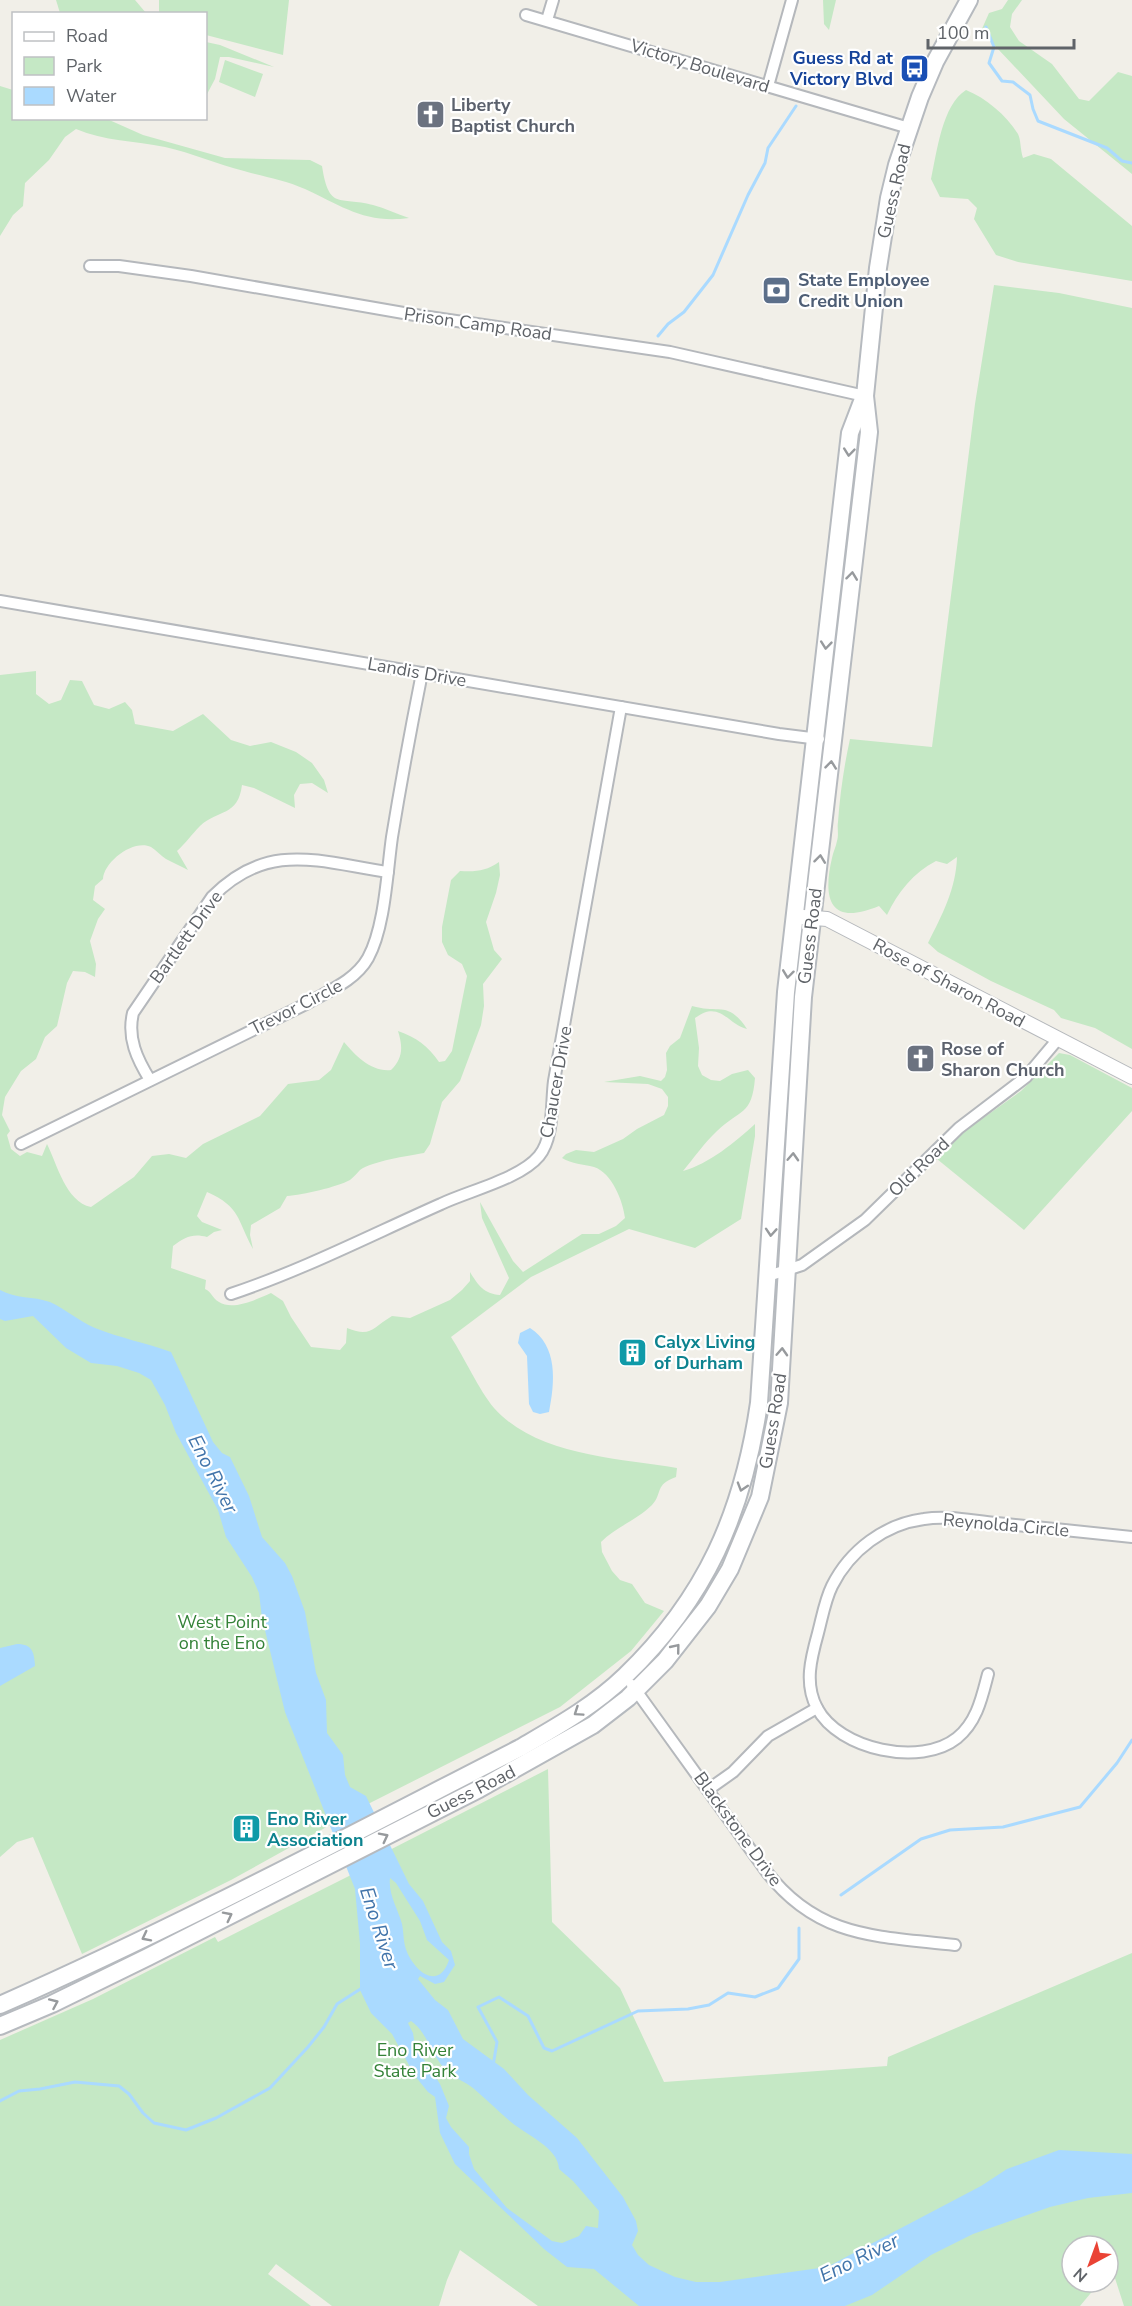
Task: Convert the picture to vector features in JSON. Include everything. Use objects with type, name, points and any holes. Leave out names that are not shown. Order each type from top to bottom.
[{"type":"main road","name":"Guess Road","points":[[0,2005],[80,1970],[311,1854],[528,1743],[584,1709],[625,1677],[661,1637],[686,1605],[710,1568],[724,1539],[739,1497],[753,1445],[759,1403],[786,992],[804,917],[834,738],[869,432],[864,396],[878,268],[889,198],[909,128],[935,62],[969,0]]},
{"type":"main road","name":"Guess Road","points":[[0,2026],[100,1981],[488,1784],[584,1731],[636,1691],[665,1661],[708,1606],[730,1569],[760,1497],[779,1403],[798,1072],[804,917],[816,739],[850,433],[864,396]]},
{"type":"street","points":[[547,20],[553,0]]},
{"type":"street","points":[[768,86],[792,0]]},
{"type":"street","name":"Victory Boulevard","points":[[526,15],[909,128]]},
{"type":"street","name":"Prison Camp Road","points":[[90,266],[118,266],[198,277],[415,315],[638,346],[864,396]]},
{"type":"street","name":"Landis Drive","points":[[0,602],[816,739],[834,738]]},
{"type":"street","name":"Trevor Circle","points":[[21,1144],[348,980],[359,970],[370,952],[382,908],[402,774],[422,674]]},
{"type":"street","name":"Chaucer Drive","points":[[231,1294],[275,1279],[442,1203],[505,1178],[529,1165],[543,1151],[549,1133],[554,1082],[621,707]]},
{"type":"street","name":"Bartlett Drive","points":[[150,1080],[132,1045],[130,1035],[133,1013],[208,903],[223,886],[250,868],[290,858],[388,872]]},
{"type":"street","name":"Rose of Sharon Road","points":[[804,917],[834,923],[1132,1077]]},
{"type":"street","name":"Old Road","points":[[768,1276],[802,1265],[865,1220],[959,1128],[1026,1077],[1058,1039]]},
{"type":"street","name":"Reynolda Circle","points":[[988,1674],[975,1716],[966,1730],[948,1744],[930,1751],[909,1752],[855,1743],[834,1730],[817,1708],[810,1684],[811,1660],[832,1587],[845,1566],[879,1535],[908,1522],[938,1518],[1132,1537]]},
{"type":"street","name":"Blackstone Drive","points":[[625,1677],[778,1887],[818,1918],[834,1926],[869,1935],[955,1945]]},
{"type":"street","points":[[709,1790],[733,1772],[768,1736],[817,1708]]},
{"type":"green space","points":[[56,0],[135,0],[145,12],[60,12]]},
{"type":"green space","points":[[159,0],[289,0],[283,55],[207,35],[207,12],[159,12]]},
{"type":"green space","points":[[823,0],[836,0],[829,30],[824,24]]},
{"type":"green space","points":[[1008,0],[1022,0],[1012,14],[1010,27],[1019,41],[1052,64],[1079,99],[1089,101],[1118,72],[1132,76],[1132,174],[1064,119],[981,31],[989,13],[1002,9]]},
{"type":"green space","points":[[207,42],[220,45],[274,67],[220,57],[215,79],[207,94]]},
{"type":"green space","points":[[225,60],[263,74],[255,97],[219,82]]},
{"type":"green space","points":[[0,86],[12,90],[12,120],[109,120],[143,135],[225,158],[310,160],[322,166],[328,190],[337,199],[373,205],[409,218],[367,216],[305,189],[175,149],[109,138],[76,129],[65,137],[49,160],[25,183],[23,206],[13,215],[0,236]]},
{"type":"green space","points":[[966,90],[988,102],[1008,120],[1020,139],[1023,158],[1034,154],[1051,159],[1132,226],[1132,281],[1018,262],[996,255],[974,219],[977,208],[968,199],[940,197],[931,179],[938,143],[951,106]]},
{"type":"green space","points":[[994,285],[1059,293],[1132,308],[1132,1049],[1095,1028],[1061,1018],[1054,1010],[991,981],[938,952],[928,943],[951,891],[957,857],[947,864],[936,861],[920,871],[901,891],[887,915],[879,906],[850,913],[840,911],[834,906],[828,886],[832,856],[838,839],[841,791],[850,739],[932,747],[975,404]]},
{"type":"green space","name":"West Point on the Eno","points":[[36,671],[36,694],[49,704],[61,700],[70,680],[82,681],[94,705],[109,709],[125,702],[132,710],[135,724],[173,731],[203,714],[231,740],[250,746],[271,742],[296,752],[312,763],[324,780],[328,793],[312,783],[300,784],[294,795],[295,808],[254,788],[242,785],[240,795],[232,808],[200,826],[177,851],[188,870],[166,859],[151,847],[136,846],[114,859],[108,866],[103,879],[95,886],[93,900],[105,909],[98,919],[90,941],[96,964],[95,977],[85,972],[73,971],[67,983],[57,1026],[45,1037],[36,1059],[21,1071],[5,1097],[2,1115],[10,1131],[7,1135],[11,1149],[20,1156],[27,1152],[42,1156],[47,1144],[63,1181],[82,1204],[91,1207],[134,1177],[152,1156],[169,1154],[186,1158],[203,1144],[260,1116],[288,1084],[319,1080],[331,1070],[344,1042],[359,1058],[371,1066],[391,1070],[401,1052],[398,1031],[421,1043],[439,1062],[445,1061],[452,1051],[467,976],[462,964],[448,955],[442,942],[442,927],[451,880],[460,871],[481,870],[499,862],[500,875],[486,922],[494,950],[502,959],[483,984],[484,1006],[481,1025],[460,1081],[442,1102],[430,1144],[424,1153],[373,1164],[360,1170],[350,1180],[337,1185],[287,1196],[280,1208],[251,1225],[250,1235],[253,1249],[237,1215],[226,1203],[207,1192],[197,1216],[202,1222],[222,1230],[207,1237],[197,1235],[181,1240],[173,1246],[171,1268],[206,1280],[205,1289],[219,1302],[238,1305],[271,1293],[283,1301],[311,1347],[340,1350],[346,1343],[347,1328],[367,1332],[392,1316],[410,1318],[450,1300],[470,1281],[470,1272],[482,1288],[500,1295],[509,1278],[482,1218],[480,1202],[513,1261],[523,1272],[582,1234],[599,1234],[616,1226],[625,1218],[616,1188],[606,1175],[594,1167],[562,1158],[576,1150],[594,1152],[623,1139],[664,1115],[668,1106],[668,1097],[662,1089],[648,1084],[604,1082],[640,1076],[661,1081],[667,1070],[666,1053],[670,1046],[680,1038],[692,1006],[728,1011],[734,1014],[747,1029],[717,1012],[711,1011],[695,1018],[699,1048],[698,1066],[702,1075],[711,1080],[720,1081],[732,1074],[748,1070],[755,1078],[748,1106],[712,1136],[683,1171],[712,1158],[755,1124],[741,1219],[695,1248],[629,1229],[531,1277],[451,1337],[494,1408],[512,1424],[532,1436],[579,1452],[677,1468],[676,1477],[662,1486],[652,1505],[601,1542],[602,1552],[612,1571],[620,1580],[632,1584],[645,1603],[664,1611],[631,1651],[560,1707],[368,1804],[231,1880],[82,1954],[33,1837],[17,1842],[0,1857],[0,675]]},
{"type":"green space","points":[[1059,1053],[1070,1055],[1132,1088],[1132,1111],[1024,1230],[937,1159],[965,1131],[1021,1091]]},
{"type":"green space","name":"Eno River State Park","points":[[548,1769],[552,1922],[620,1988],[664,2082],[887,2066],[888,2057],[1132,1953],[1132,2306],[1124,2306],[1120,2294],[1120,2234],[1060,2234],[1060,2294],[1090,2294],[1080,2306],[538,2306],[460,2250],[439,2306],[332,2306],[276,2264],[268,2274],[311,2306],[0,2306],[0,2040],[93,1999],[215,1937],[218,1942],[349,1876],[374,1858]]},
{"type":"water","name":"Eno River","points":[[0,1290],[12,1295],[50,1302],[95,1328],[171,1352],[213,1442],[222,1453],[230,1457],[249,1496],[262,1537],[285,1563],[292,1576],[305,1612],[316,1673],[326,1700],[327,1733],[343,1755],[345,1775],[350,1787],[366,1796],[409,1884],[423,1901],[442,1942],[451,1951],[455,1965],[444,1982],[435,1984],[420,1976],[418,1979],[435,2000],[448,2010],[463,2039],[504,2069],[528,2095],[577,2138],[623,2197],[636,2221],[638,2231],[632,2245],[638,2255],[649,2265],[675,2277],[696,2282],[720,2282],[827,2267],[981,2186],[1007,2169],[1059,2150],[1132,2154],[1132,2193],[1088,2198],[1050,2207],[973,2234],[931,2255],[872,2295],[845,2306],[639,2306],[594,2269],[567,2267],[544,2249],[455,2164],[440,2133],[435,2097],[415,2076],[392,2034],[371,2013],[360,1990],[360,1944],[355,1889],[285,1712],[262,1618],[259,1593],[252,1577],[226,1537],[218,1510],[176,1433],[165,1405],[151,1380],[139,1373],[117,1366],[91,1363],[66,1348],[33,1316],[5,1321],[0,1319]],"holes":[[[390,1878],[396,1883],[420,1921],[427,1940],[449,1960],[445,1969],[439,1974],[428,1975],[411,1960],[390,1890]],[[411,2021],[422,2032],[438,2061],[449,2073],[473,2088],[511,2122],[553,2154],[559,2169],[573,2181],[599,2211],[598,2228],[586,2226],[579,2236],[562,2243],[552,2241],[507,2208],[474,2169],[469,2147],[446,2118],[449,2106],[440,2084],[415,2046],[413,2033],[408,2023]]]},
{"type":"water","points":[[530,1328],[546,1344],[552,1366],[549,1412],[540,1414],[533,1412],[529,1404],[527,1356],[518,1343],[520,1333]]},
{"type":"water","points":[[22,1644],[32,1650],[35,1666],[0,1686],[0,1648]]},
{"type":"waterway","points":[[986,27],[994,47],[989,63],[1002,81],[1013,82],[1030,95],[1038,121],[1107,148],[1122,161],[1132,163]]},
{"type":"waterway","points":[[658,336],[668,324],[684,312],[713,275],[748,195],[765,163],[768,148],[796,106]]},
{"type":"waterway","points":[[841,1895],[921,1839],[950,1830],[1003,1827],[1080,1807],[1117,1763],[1132,1740]]},
{"type":"waterway","points":[[493,2066],[497,2042],[478,2007],[499,1997],[528,2016],[544,2048],[552,2051],[638,2011],[688,2009],[709,2005],[728,1993],[755,1997],[778,1988],[799,1959],[799,1928]]},
{"type":"waterway","points":[[0,2101],[19,2091],[75,2082],[119,2086],[154,2123],[186,2130],[216,2118],[270,2088],[324,2027],[337,2004],[362,1988]]},
{"type":"place","name":"Guess Rd at Victory Blvd","points":[[914,68]]},
{"type":"place","name":"Liberty Baptist Church","points":[[430,115]]},
{"type":"place","name":"State Employee Credit Union","points":[[777,290]]},
{"type":"place","name":"Rose of Sharon Church","points":[[920,1059]]},
{"type":"place","name":"Calyx Living of Durham","points":[[633,1352]]},
{"type":"place","name":"Eno River Association","points":[[246,1829]]}]
